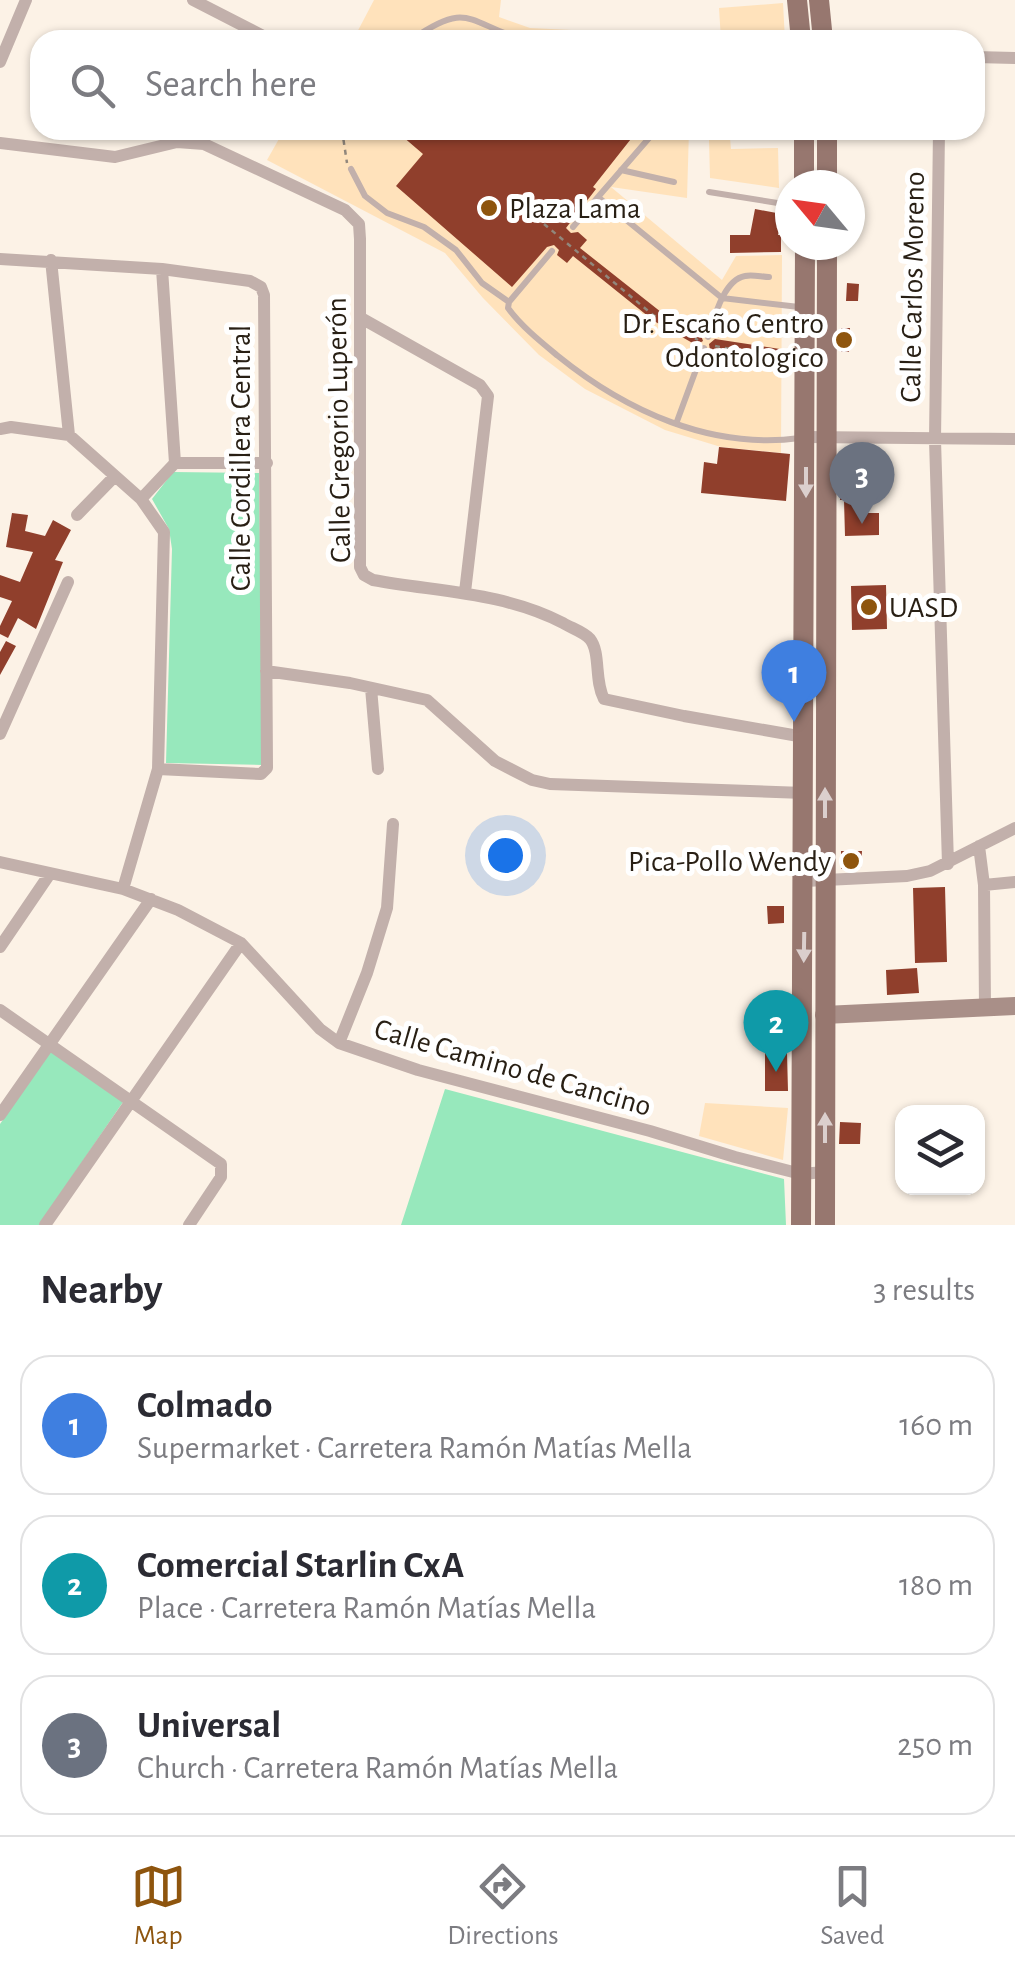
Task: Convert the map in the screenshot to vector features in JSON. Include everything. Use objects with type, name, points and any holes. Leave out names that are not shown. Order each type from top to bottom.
[{"type":"main road","points":[[797,0],[800,30]]},
{"type":"main road","points":[[818,0],[822,30]]},
{"type":"main road","points":[[804,140],[804,170]]},
{"type":"main road","points":[[827,140],[827,170]]},
{"type":"main road","points":[[801,1225],[815,881],[816,438],[806,356],[805,260]]},
{"type":"main road","points":[[825,1225],[824,1014],[815,881],[804,793],[804,736],[826,260]]},
{"type":"main road","points":[[824,1014],[1015,1006]]},
{"type":"street","points":[[0,62],[26,0]]},
{"type":"street","points":[[203,2],[253,30]]},
{"type":"street","points":[[985,57],[1015,58]]},
{"type":"street","name":"Calle Carlos Moreno","points":[[939,140],[935,440],[948,864]]},
{"type":"street","name":"Calle Gregorio Luperón","points":[[0,143],[105,157],[177,142],[197,143],[345,210],[359,224],[361,572],[373,580],[465,592],[538,610],[591,640],[604,698],[804,736]]},
{"type":"street","name":"Calle Cordillera Central","points":[[0,259],[51,260],[250,281],[261,287],[264,295],[265,772],[158,769]]},
{"type":"street","points":[[51,260],[69,435]]},
{"type":"street","points":[[162,270],[175,463]]},
{"type":"street","points":[[361,318],[480,385],[488,396],[465,592]]},
{"type":"street","points":[[0,429],[26,428],[69,435],[141,499],[164,532],[158,769],[123,889]]},
{"type":"street","points":[[816,438],[1015,439]]},
{"type":"street","points":[[141,499],[175,463],[267,463]]},
{"type":"street","points":[[78,514],[115,476]]},
{"type":"street","points":[[0,734],[68,582]]},
{"type":"street","points":[[266,671],[428,700],[495,761],[532,780],[550,784],[804,793]]},
{"type":"street","points":[[371,688],[378,769]]},
{"type":"street","points":[[339,1043],[368,973],[387,908],[393,824]]},
{"type":"street","points":[[815,881],[907,876],[948,864],[1015,828]]},
{"type":"street","points":[[979,846],[984,885],[985,1008]]},
{"type":"street","name":"Calle Camino de Cancino","points":[[0,862],[123,889],[241,943],[320,1028],[339,1043],[418,1070],[802,1174],[825,1172]]},
{"type":"street","points":[[0,947],[49,875]]},
{"type":"street","points":[[984,885],[1015,882]]},
{"type":"street","points":[[0,1115],[151,899]]},
{"type":"street","points":[[45,1225],[241,943]]},
{"type":"street","points":[[0,1010],[221,1164],[223,1170],[189,1225]]},
{"type":"lane","points":[[473,8],[503,30]]},
{"type":"lane","points":[[419,30],[432,15]]},
{"type":"lane","points":[[572,227],[647,140]]},
{"type":"lane","points":[[352,170],[365,196],[387,213],[424,227],[456,250],[482,283],[510,302]]},
{"type":"lane","points":[[621,170],[674,182]]},
{"type":"lane","points":[[709,192],[775,203]]},
{"type":"lane","points":[[598,198],[722,298],[805,307]]},
{"type":"lane","points":[[552,251],[508,308],[594,384],[632,406],[676,424],[741,440],[816,438]]},
{"type":"lane","points":[[708,337],[722,298],[736,280],[744,276],[769,277]]},
{"type":"lane","points":[[676,424],[704,348]]},
{"type":"path","points":[[342,140],[343,155],[352,170]]},
{"type":"path","points":[[544,224],[653,314],[694,338],[749,353],[806,356]]},
{"type":"shaded area","points":[[374,0],[501,0],[499,17],[530,28],[572,30],[358,30]]},
{"type":"shaded area","points":[[783,3],[784,30],[720,30],[719,8]]},
{"type":"shaded area","points":[[278,140],[689,140],[687,198],[611,187],[722,280],[736,256],[775,255],[775,260],[782,260],[781,453],[721,447],[665,430],[585,389],[539,355],[445,253],[267,160]]},
{"type":"shaded area","points":[[709,140],[730,140],[731,149],[778,148],[775,187],[710,178]]},
{"type":"shaded area","points":[[705,1103],[788,1108],[783,1160],[699,1136]]},
{"type":"green space","points":[[173,472],[259,473],[263,765],[166,763],[172,549],[169,529],[152,499]]},
{"type":"green space","points":[[51,1051],[123,1102],[39,1225],[0,1225],[0,1124]]},
{"type":"green space","points":[[445,1089],[784,1179],[786,1225],[401,1225]]},
{"type":"building","name":"Plaza Lama","points":[[407,140],[630,140],[566,228],[587,240],[580,248],[666,316],[701,335],[703,341],[696,345],[654,321],[573,256],[567,263],[557,255],[559,250],[554,245],[547,247],[512,287],[396,186],[423,154]]},
{"type":"building","points":[[755,209],[775,213],[775,252],[730,253],[730,235],[750,235]]},
{"type":"building","points":[[847,283],[859,284],[858,301],[846,301]]},
{"type":"building","name":"Dr. Escaño Centro Odontologico","points":[[841,328],[850,328],[849,352],[841,352]]},
{"type":"building","points":[[715,339],[780,349],[779,362],[710,350],[709,344]]},
{"type":"building","points":[[719,447],[790,454],[786,501],[701,493],[704,462],[717,464]]},
{"type":"building","points":[[840,487],[857,488],[856,513],[879,513],[879,535],[845,536]]},
{"type":"building","points":[[12,513],[28,515],[25,531],[45,536],[53,520],[71,530],[55,560],[63,562],[36,629],[18,618],[8,638],[0,634],[0,626],[12,601],[0,597],[0,575],[20,582],[33,552],[6,547]]},
{"type":"building","name":"UASD","points":[[886,585],[887,629],[852,630],[851,586]]},
{"type":"building","points":[[6,641],[16,646],[0,675],[0,652]]},
{"type":"building","name":"Pica-Pollo Wendy","points":[[841,851],[862,851],[861,868],[841,869]]},
{"type":"building","points":[[945,887],[947,962],[915,963],[913,888]]},
{"type":"building","points":[[767,906],[784,906],[784,923],[768,924]]},
{"type":"building","points":[[917,968],[919,993],[887,995],[886,970]]},
{"type":"building","points":[[765,1053],[787,1053],[788,1091],[765,1091]]},
{"type":"building","points":[[840,1122],[861,1123],[860,1144],[839,1144]]},
{"type":"place","name":"Plaza Lama","points":[[489,208]]},
{"type":"place","name":"Dr. Escaño Centro Odontologico","points":[[844,340]]},
{"type":"place","name":"Universal","points":[[862,524]]},
{"type":"place","name":"UASD","points":[[869,607]]},
{"type":"place","name":"Colmado","points":[[794,722]]},
{"type":"place","name":"Pica-Pollo Wendy","points":[[851,861]]},
{"type":"place","name":"Comercial Starlin CxA","points":[[776,1072]]}]
